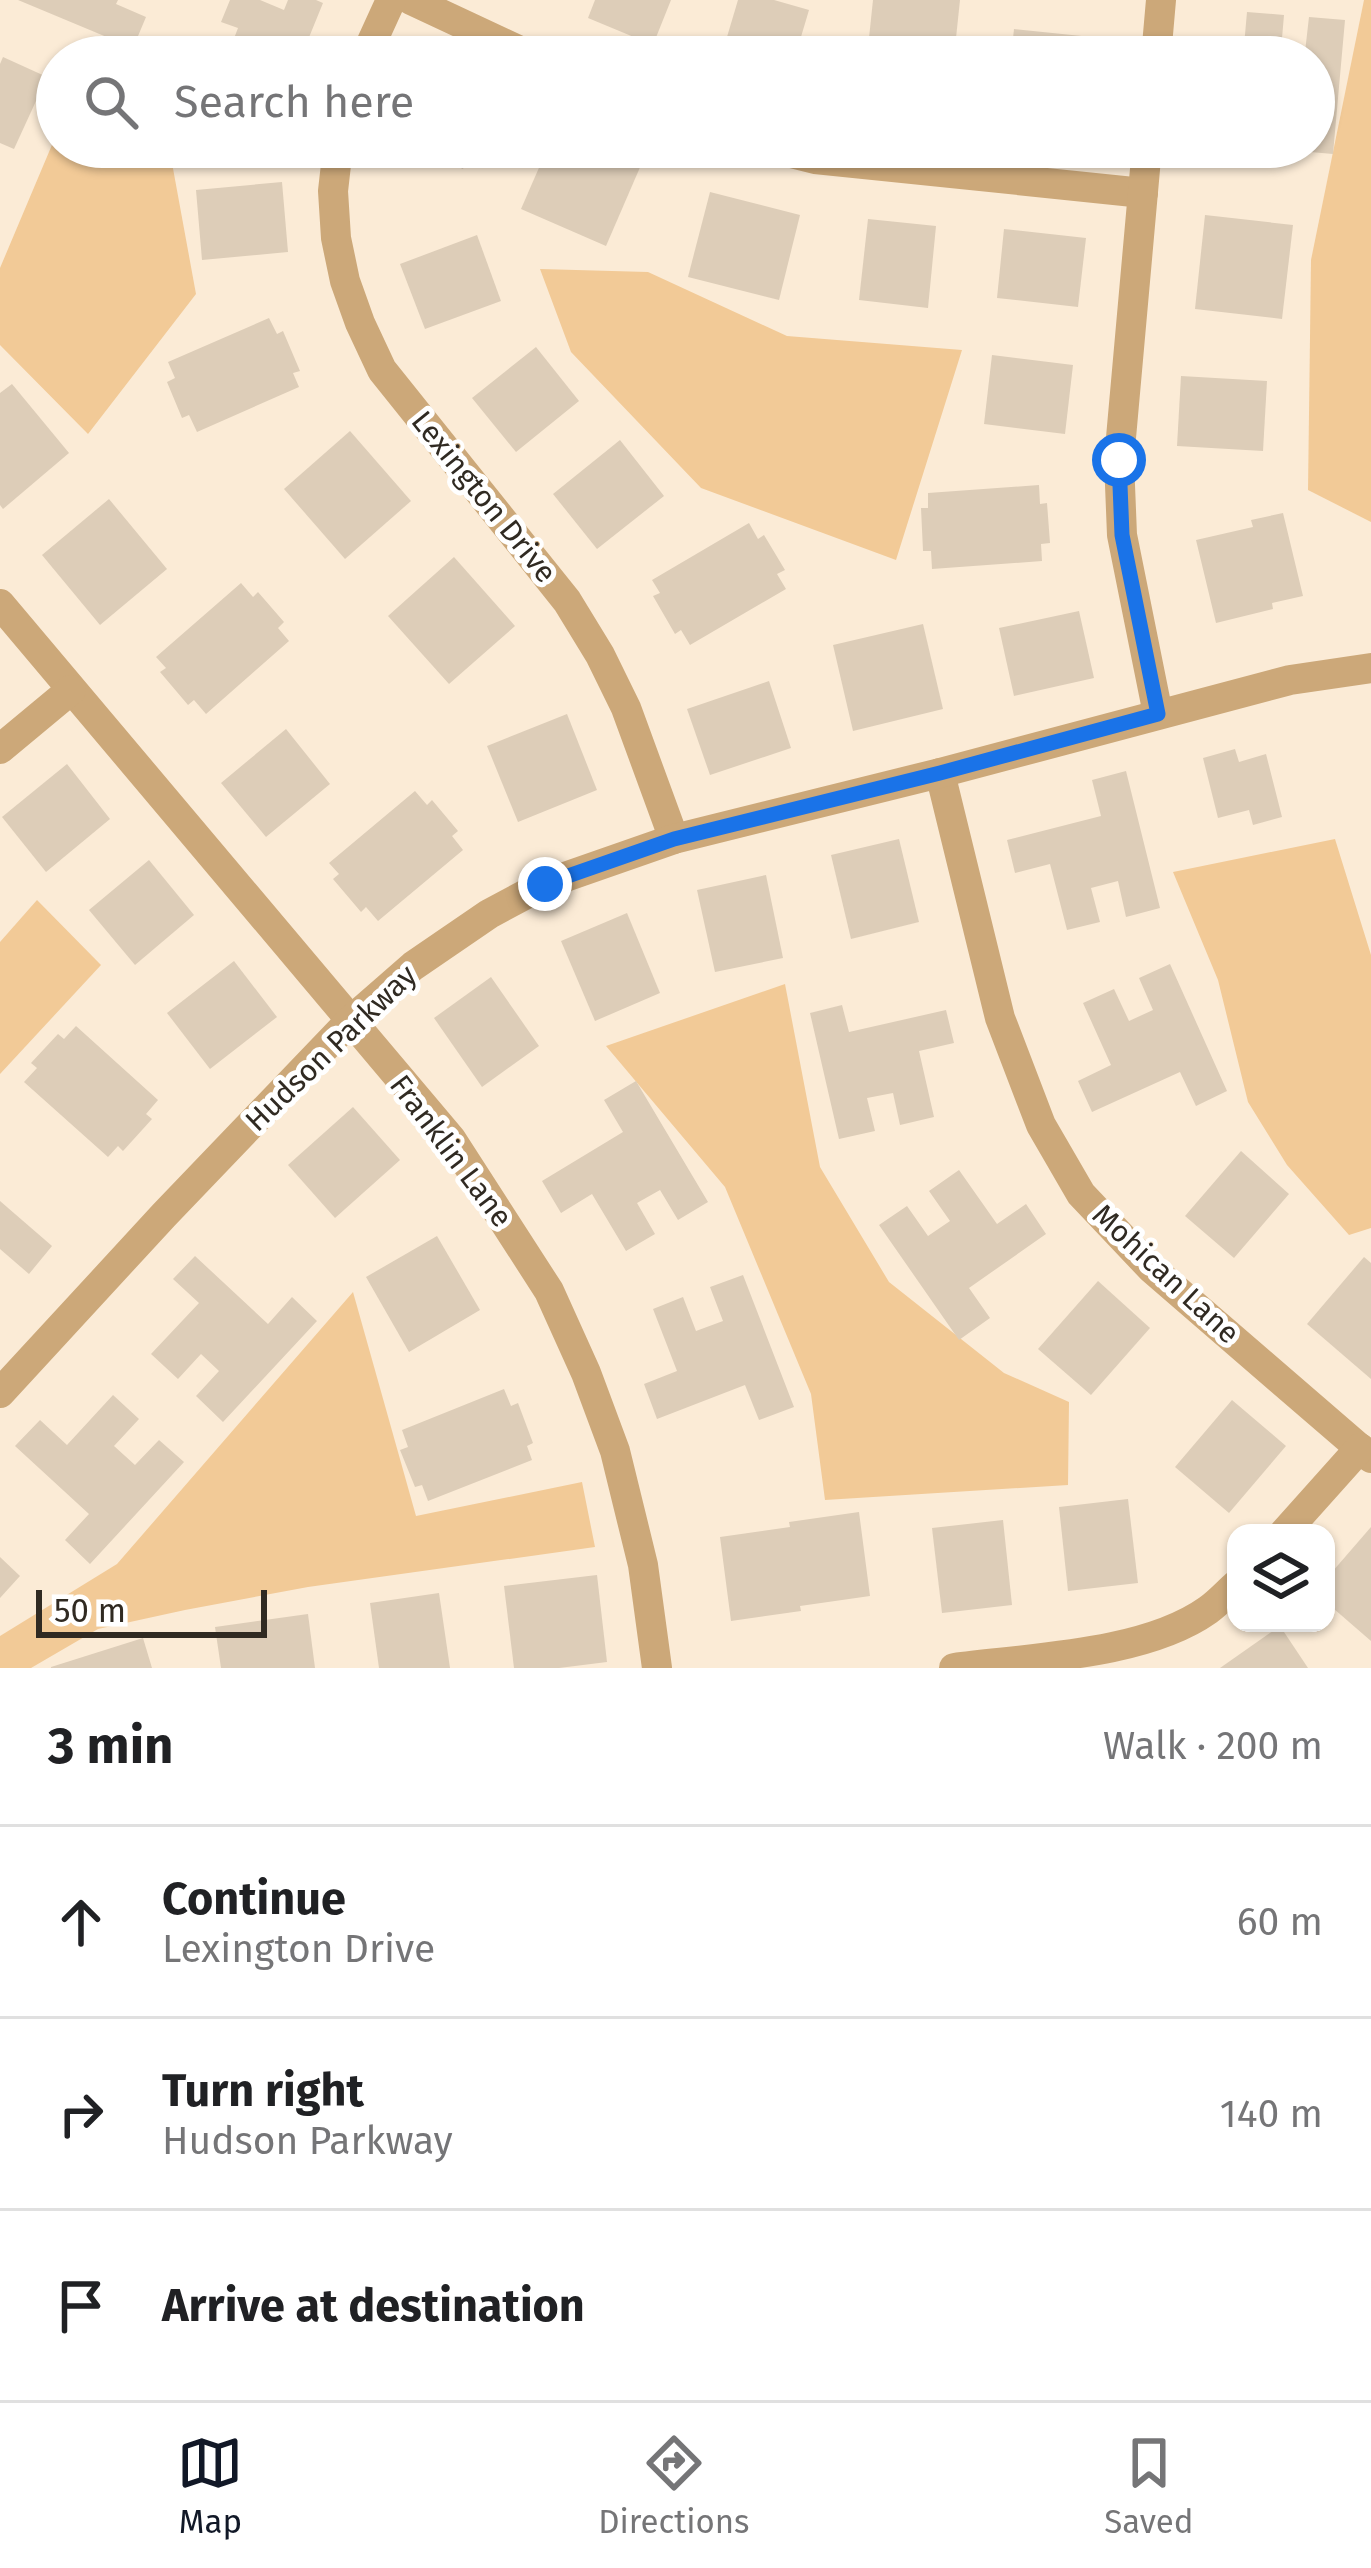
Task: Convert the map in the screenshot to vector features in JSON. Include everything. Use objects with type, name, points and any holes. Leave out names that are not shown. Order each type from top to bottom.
[{"type":"street","points":[[375,36],[391,0]]},
{"type":"street","points":[[411,0],[488,36]]},
{"type":"street","points":[[1158,36],[1161,0]]},
{"type":"street","name":"Lexington Drive","points":[[336,168],[335,238],[345,281],[382,370],[578,619],[626,708],[674,839]]},
{"type":"street","points":[[902,168],[1143,193]]},
{"type":"street","points":[[1146,168],[1119,460],[1122,535],[1158,714]]},
{"type":"street","name":"Franklin Lane","points":[[0,604],[451,1139],[548,1291],[586,1372],[614,1451],[643,1564],[657,1668]]},
{"type":"street","name":"Hudson Parkway","points":[[0,1393],[350,1021],[413,966],[488,914],[545,884],[674,839],[1289,680],[1371,668]]},
{"type":"street","points":[[0,749],[71,690]]},
{"type":"street","name":"Mohican Lane","points":[[940,773],[1000,1018],[1040,1125],[1081,1194],[1152,1269],[1366,1453]]},
{"type":"street","points":[[1293,1524],[1366,1453]]},
{"type":"street","points":[[954,1668],[1119,1646],[1174,1628],[1207,1611],[1227,1593]]},
{"type":"shaded area","points":[[1364,0],[1371,0],[1371,522],[1308,490],[1311,260],[1330,168],[1335,168],[1335,142]]},
{"type":"shaded area","points":[[42,168],[173,168],[196,294],[88,434],[0,345],[0,268]]},
{"type":"shaded area","points":[[540,269],[648,272],[787,336],[962,350],[896,560],[701,488],[571,352]]},
{"type":"shaded area","points":[[1335,839],[1371,955],[1371,1228],[1349,1235],[1287,1165],[1248,1102],[1218,980],[1173,872]]},
{"type":"shaded area","points":[[37,900],[101,965],[0,1074],[0,942]]},
{"type":"shaded area","points":[[785,984],[820,1167],[889,1282],[1004,1373],[1069,1402],[1068,1485],[825,1500],[811,1394],[725,1187],[606,1046]]},
{"type":"shaded area","points":[[353,1292],[416,1516],[582,1482],[595,1547],[308,1587],[185,1610],[98,1629],[31,1668],[0,1668],[0,1636],[117,1564]]},
{"type":"building","points":[[18,0],[118,0],[116,4],[146,17],[138,36],[104,36]]},
{"type":"building","points":[[230,0],[260,0],[284,10],[288,0],[323,3],[310,36],[235,36],[238,28],[221,22]]},
{"type":"building","points":[[595,0],[671,0],[657,36],[631,36],[588,18]]},
{"type":"building","points":[[738,0],[774,0],[809,10],[801,36],[727,36]]},
{"type":"building","points":[[873,0],[960,0],[956,36],[869,36]]},
{"type":"building","points":[[1247,12],[1284,15],[1282,36],[1245,36]]},
{"type":"building","points":[[1309,17],[1345,20],[1335,132],[1335,36],[1307,36]]},
{"type":"building","points":[[1014,29],[1082,36],[1013,36]]},
{"type":"building","points":[[3,57],[36,72],[36,101],[14,149],[0,143]]},
{"type":"building","points":[[539,168],[640,168],[606,246],[521,209]]},
{"type":"building","points":[[282,182],[288,252],[202,260],[196,190]]},
{"type":"building","points":[[710,192],[800,215],[779,300],[688,277]]},
{"type":"building","points":[[1205,215],[1293,225],[1282,319],[1195,309]]},
{"type":"building","points":[[868,219],[936,226],[928,308],[859,300]]},
{"type":"building","points":[[1004,229],[1086,238],[1078,307],[997,298]]},
{"type":"building","points":[[477,235],[501,301],[425,329],[400,264]]},
{"type":"building","points":[[269,318],[277,334],[283,331],[300,371],[293,373],[299,387],[197,432],[189,415],[182,418],[167,382],[175,378],[168,362]]},
{"type":"building","points":[[536,347],[579,401],[516,452],[472,398]]},
{"type":"building","points":[[992,355],[1073,365],[1065,434],[984,424]]},
{"type":"building","points":[[1181,376],[1267,381],[1263,451],[1177,446]]},
{"type":"building","points":[[12,384],[69,453],[3,509],[0,393]]},
{"type":"building","points":[[350,431],[411,501],[345,559],[284,489]]},
{"type":"building","points":[[620,440],[664,496],[597,549],[553,494]]},
{"type":"building","points":[[1039,485],[1040,504],[1047,503],[1050,543],[1041,544],[1042,561],[932,569],[931,551],[923,551],[921,508],[928,508],[928,493]]},
{"type":"building","points":[[109,499],[167,569],[100,625],[42,555]]},
{"type":"building","points":[[1283,513],[1303,596],[1216,623],[1196,540],[1253,527],[1251,520]]},
{"type":"building","points":[[749,523],[758,539],[764,535],[785,570],[777,574],[786,589],[690,645],[681,630],[675,634],[653,596],[660,593],[652,580]]},
{"type":"building","points":[[454,557],[515,626],[449,684],[388,616]]},
{"type":"building","points":[[241,583],[253,597],[258,592],[284,622],[278,628],[289,641],[206,714],[194,700],[188,705],[160,672],[166,668],[156,657]]},
{"type":"building","points":[[1079,611],[1094,678],[1014,696],[999,628]]},
{"type":"building","points":[[923,624],[943,709],[853,731],[833,645]]},
{"type":"building","points":[[769,681],[791,748],[710,775],[687,709]]},
{"type":"building","points":[[567,714],[597,790],[518,822],[487,746]]},
{"type":"building","points":[[286,729],[330,784],[266,837],[221,783]]},
{"type":"building","points":[[1235,749],[1239,762],[1266,754],[1282,817],[1253,825],[1249,810],[1218,818],[1203,758]]},
{"type":"building","points":[[67,764],[110,819],[46,872],[2,817]]},
{"type":"building","points":[[1126,771],[1160,908],[1126,917],[1118,881],[1091,888],[1100,922],[1067,930],[1050,864],[1015,873],[1007,840],[1101,816],[1092,780]]},
{"type":"building","points":[[415,791],[427,805],[432,800],[458,831],[452,836],[463,850],[378,921],[366,907],[361,912],[333,879],[339,874],[329,863]]},
{"type":"building","points":[[899,839],[919,922],[851,939],[831,855]]},
{"type":"building","points":[[149,860],[194,915],[135,965],[89,910]]},
{"type":"building","points":[[766,875],[783,958],[715,972],[697,890]]},
{"type":"building","points":[[627,913],[660,993],[595,1021],[561,941]]},
{"type":"building","points":[[234,961],[277,1017],[210,1069],[167,1013]]},
{"type":"building","points":[[1170,964],[1227,1091],[1196,1106],[1180,1072],[1092,1112],[1078,1081],[1111,1065],[1083,1003],[1114,989],[1129,1021],[1153,1010],[1139,978]]},
{"type":"building","points":[[491,977],[539,1046],[482,1087],[434,1018]]},
{"type":"building","points":[[842,1005],[849,1032],[946,1010],[954,1043],[919,1051],[934,1117],[900,1125],[893,1093],[867,1098],[875,1131],[839,1139],[810,1013]]},
{"type":"building","points":[[76,1026],[158,1100],[146,1114],[152,1119],[123,1151],[118,1146],[108,1157],[24,1082],[37,1068],[31,1063],[58,1034],[64,1039]]},
{"type":"building","points":[[636,1081],[708,1202],[678,1220],[660,1190],[637,1203],[655,1234],[626,1251],[592,1194],[561,1213],[542,1181],[623,1132],[604,1100]]},
{"type":"building","points":[[353,1107],[400,1160],[335,1218],[288,1165]]},
{"type":"building","points":[[1241,1151],[1289,1194],[1234,1258],[1185,1216]]},
{"type":"building","points":[[959,1170],[997,1224],[1026,1204],[1046,1234],[969,1288],[990,1318],[959,1340],[879,1225],[907,1206],[928,1236],[950,1221],[929,1191]]},
{"type":"building","points":[[0,1201],[52,1246],[29,1274],[0,1249]]},
{"type":"building","points":[[437,1236],[480,1310],[409,1352],[366,1277]]},
{"type":"building","points":[[195,1256],[268,1324],[292,1297],[317,1321],[223,1422],[196,1396],[219,1371],[201,1354],[178,1379],[151,1354],[199,1303],[173,1279]]},
{"type":"building","points":[[1364,1257],[1371,1263],[1371,1379],[1307,1324]]},
{"type":"building","points":[[743,1275],[794,1407],[759,1420],[745,1385],[657,1419],[644,1384],[677,1371],[653,1309],[683,1297],[696,1331],[723,1321],[710,1287]]},
{"type":"building","points":[[1098,1281],[1150,1328],[1091,1395],[1038,1349]]},
{"type":"building","points":[[504,1389],[511,1406],[518,1403],[533,1443],[527,1446],[532,1460],[428,1501],[422,1485],[415,1487],[400,1450],[408,1447],[402,1430]]},
{"type":"building","points":[[113,1395],[139,1419],[114,1446],[135,1465],[159,1440],[184,1462],[90,1564],[65,1540],[89,1514],[15,1446],[40,1420],[67,1445]]},
{"type":"building","points":[[1232,1400],[1286,1446],[1229,1513],[1175,1467]]},
{"type":"building","points":[[1128,1499],[1138,1583],[1068,1591],[1059,1507]]},
{"type":"building","points":[[859,1512],[870,1596],[731,1621],[720,1537]]},
{"type":"building","points":[[1003,1520],[1012,1605],[942,1613],[932,1528]]},
{"type":"building","points":[[1371,1527],[1371,1641],[1335,1610],[1335,1569]]},
{"type":"building","points":[[0,1557],[20,1576],[0,1598]]},
{"type":"building","points":[[597,1575],[607,1662],[514,1668],[504,1586]]},
{"type":"building","points":[[439,1593],[450,1668],[379,1668],[370,1603]]},
{"type":"building","points":[[308,1614],[315,1668],[221,1668],[215,1627]]},
{"type":"building","points":[[1271,1632],[1284,1632],[1308,1668],[1220,1668]]},
{"type":"building","points":[[143,1638],[152,1668],[51,1668],[51,1667]]},
{"type":"route","points":[[545,884],[674,839],[1158,714],[1122,535],[1119,460]]}]
